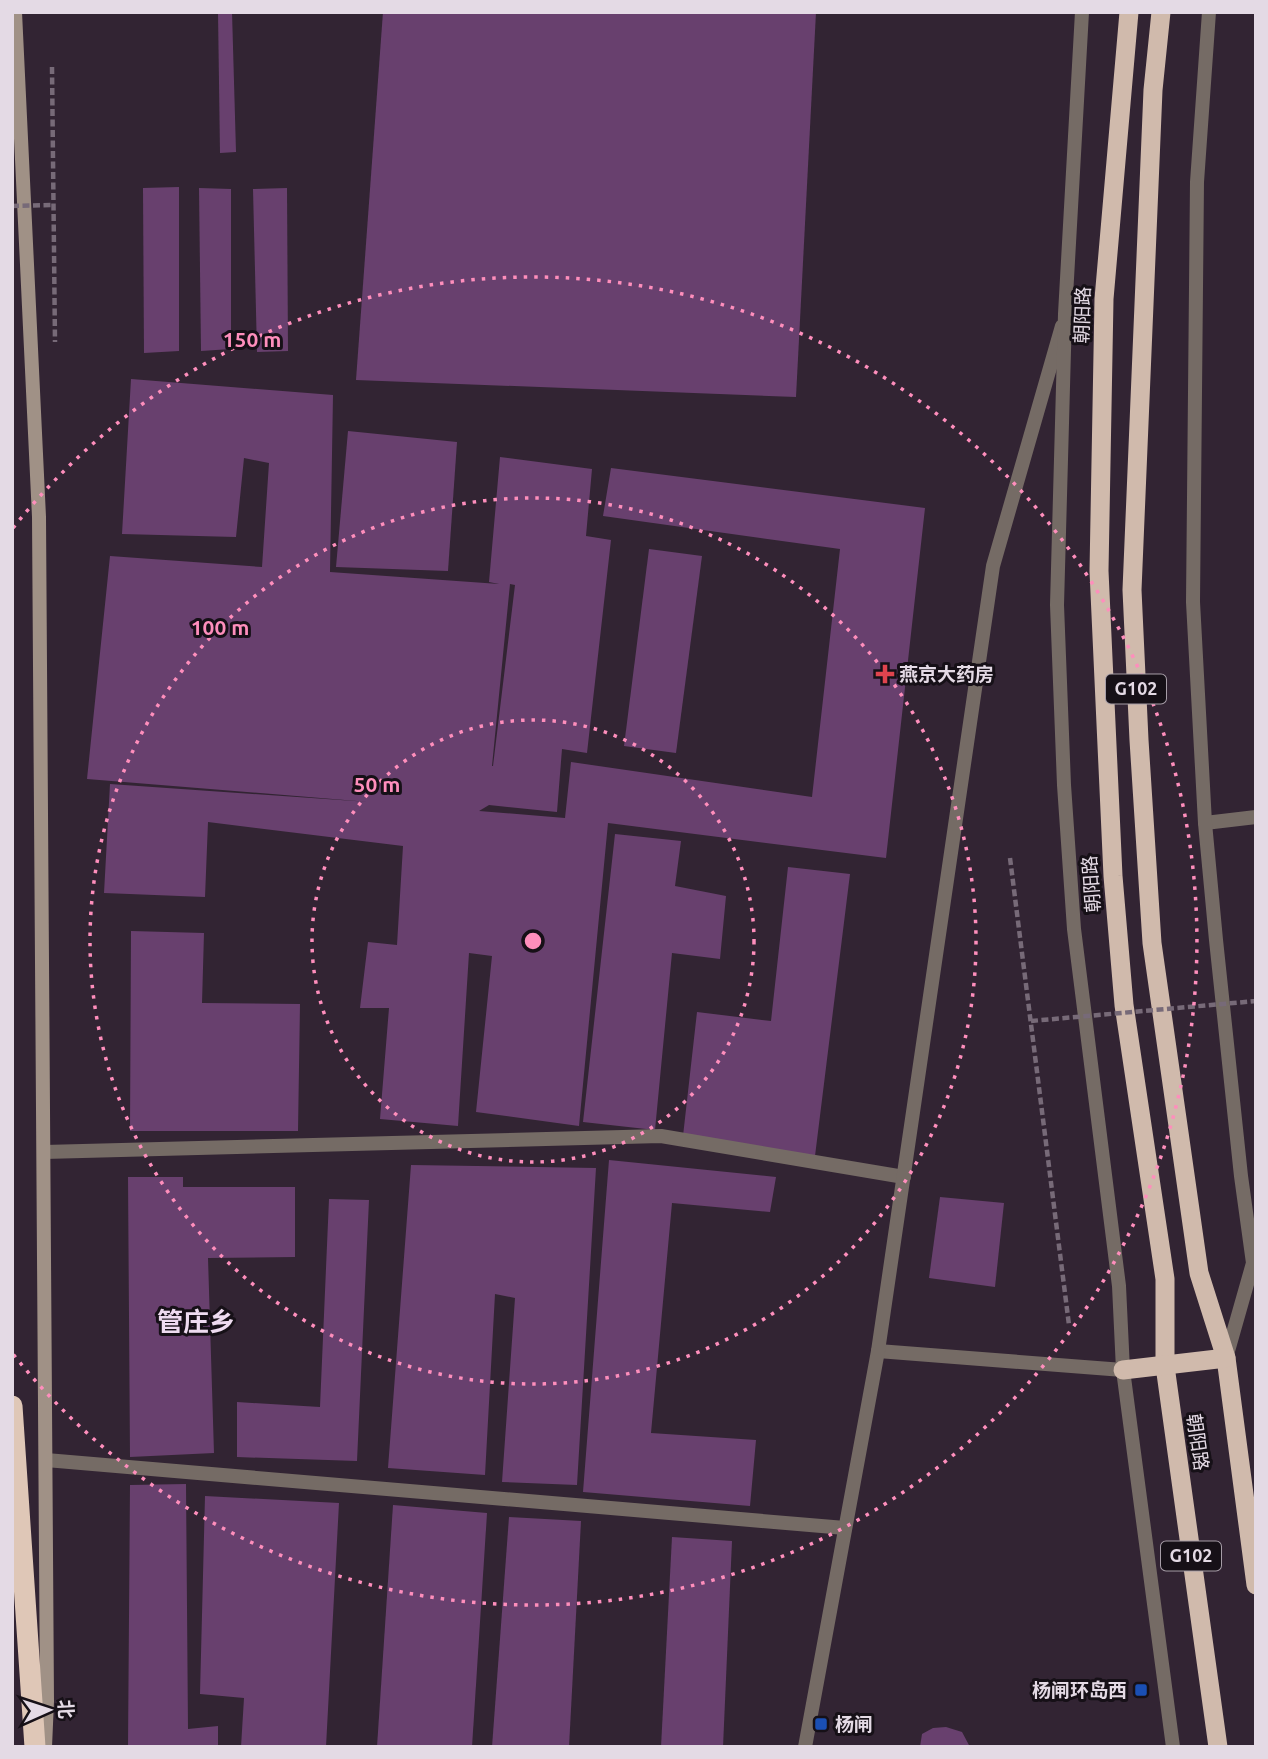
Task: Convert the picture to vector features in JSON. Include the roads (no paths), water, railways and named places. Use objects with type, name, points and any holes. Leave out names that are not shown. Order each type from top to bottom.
[{"type":"highway","name":"朝阳路","points":[[1129,12],[1104,299],[1099,571],[1113,876],[1124,1005],[1165,1279],[1165,1366],[1218,1747]]},
{"type":"highway","name":"朝阳路","points":[[1161,12],[1152,117],[1132,590],[1138,726],[1152,943],[1199,1273],[1226,1358],[1256,1585]]},
{"type":"highway","points":[[1123,1370],[1226,1358]]},
{"type":"highway","points":[[12,1406],[35,1747]]},
{"type":"main road","points":[[15,12],[39,517],[46,1461],[45,1747]]},
{"type":"street","name":"朝阳路","points":[[1082,12],[1065,314],[1057,605],[1064,785],[1074,929],[1119,1286],[1123,1370],[1173,1747]]},
{"type":"street","points":[[1209,12],[1197,182],[1193,602],[1205,823],[1224,1030],[1253,1263],[1226,1358]]},
{"type":"street","points":[[805,1747],[878,1351],[993,566],[1065,314]]},
{"type":"street","points":[[1205,823],[1256,817]]},
{"type":"street","points":[[44,1152],[661,1136],[904,1177]]},
{"type":"street","points":[[878,1351],[1123,1370]]},
{"type":"street","points":[[46,1461],[845,1528]]},
{"type":"place","name":"燕京大药房","points":[[885,674]]},
{"type":"place","name":"杨闸环岛西","points":[[1141,1690]]},
{"type":"place","name":"杨闸","points":[[821,1724]]},
{"type":"district","name":"管庄乡","points":[[196,1322]]}]
